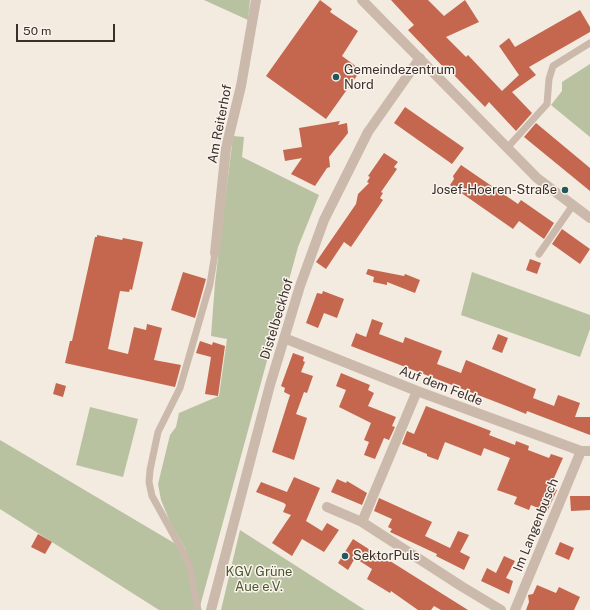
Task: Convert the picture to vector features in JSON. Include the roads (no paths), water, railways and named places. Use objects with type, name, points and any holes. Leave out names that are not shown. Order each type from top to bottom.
[{"type":"street","name":"Am Reiterhof","points":[[215,254],[226,148],[244,72],[256,0]]},
{"type":"street","points":[[362,0],[537,178],[590,218]]},
{"type":"street","name":"Distelbeckhof","points":[[211,610],[246,472],[284,338],[314,246],[335,195],[358,156],[368,132],[420,58]]},
{"type":"street","name":"Auf dem Felde","points":[[284,338],[417,391],[585,451]]},
{"type":"street","points":[[362,522],[417,391]]},
{"type":"street","name":"Im Langenbusch","points":[[515,610],[585,451]]},
{"type":"street","points":[[327,507],[362,522],[501,610]]},
{"type":"lane","points":[[507,148],[547,104],[549,79],[553,66],[590,43]]},
{"type":"lane","points":[[539,254],[573,206]]},
{"type":"lane","points":[[198,610],[190,567],[152,496],[149,482],[158,432],[180,388],[210,284],[215,254]]},
{"type":"place","name":"Gemeindezentrum Nord","points":[[336,77]]},
{"type":"place","name":"Josef-Hoeren-Straße","points":[[565,190]]},
{"type":"place","name":"SektorPuls","points":[[345,556]]},
{"type":"park label","name":"KGV Grüne Aue e.V.","points":[[259,580]]}]
